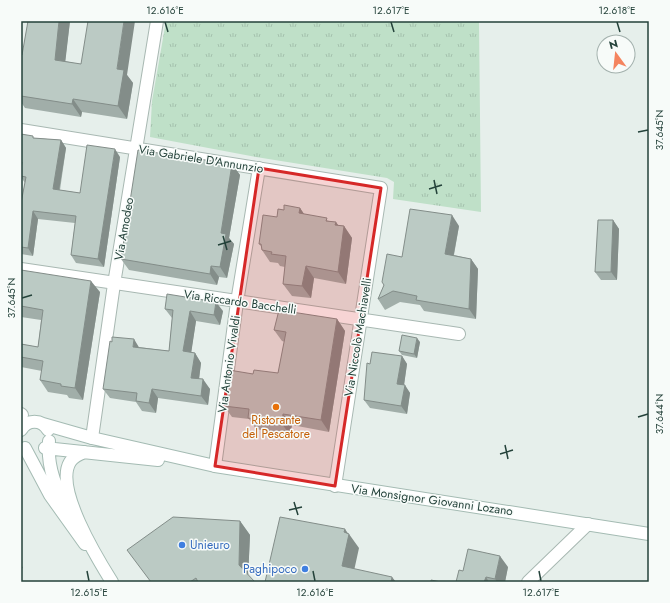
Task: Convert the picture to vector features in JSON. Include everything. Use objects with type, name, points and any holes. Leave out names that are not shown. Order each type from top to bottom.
[{"type":"street","name":"Via Amodeo","points":[[92,438],[114,284],[138,149],[157,21]]},
{"type":"street","name":"Via Gabriele D'Annunzio","points":[[21,130],[382,188]]},
{"type":"street","name":"Via Antonio Vivaldi","points":[[215,466],[238,302],[259,168]]},
{"type":"street","name":"Via Niccolò Machiavelli","points":[[335,486],[382,188]]},
{"type":"street","name":"Via Riccardo Bacchelli","points":[[21,269],[459,334]]},
{"type":"street","points":[[21,415],[41,423],[92,438],[215,466]]},
{"type":"street","points":[[21,430],[28,423],[41,423],[49,431],[47,445],[53,479],[60,494],[84,532],[112,582]]},
{"type":"street","points":[[22,444],[37,451],[47,445],[85,452],[215,466]]},
{"type":"street","points":[[22,444],[50,495],[78,536],[99,560]]},
{"type":"street","points":[[84,532],[66,488],[65,479],[70,461],[77,455],[85,452]]},
{"type":"street","name":"Via Monsignor Giovanni Lozano","points":[[215,466],[649,534]]},
{"type":"street","points":[[528,582],[588,524]]},
{"type":"highlighted area","points":[[259,168],[381,188],[335,486],[215,466]]},
{"type":"green space","points":[[166,21],[479,21],[481,212],[393,199],[394,182],[387,178],[256,157],[150,137],[152,101]]},
{"type":"building","points":[[28,21],[59,21],[55,60],[81,64],[88,21],[124,21],[117,69],[124,70],[118,106],[73,99],[72,104],[21,96],[21,54],[22,55]]},
{"type":"building","points":[[21,134],[33,136],[33,138],[61,140],[53,189],[80,193],[87,145],[115,149],[98,259],[71,255],[76,216],[33,211],[28,248],[21,247],[21,203],[26,177],[21,176]]},
{"type":"building","points":[[138,150],[232,164],[221,233],[226,234],[220,267],[211,266],[210,274],[121,259]]},
{"type":"building","points":[[284,205],[300,208],[299,213],[327,218],[326,221],[336,222],[335,225],[344,226],[338,272],[306,266],[302,286],[283,284],[286,256],[271,254],[272,252],[262,250],[261,244],[259,244],[263,215],[277,217],[278,209],[284,210]]},
{"type":"building","points":[[410,209],[452,215],[445,254],[471,259],[469,309],[416,300],[417,296],[393,291],[378,299],[384,285],[382,282],[387,254],[402,257]]},
{"type":"building","points":[[598,220],[613,220],[611,272],[595,272]]},
{"type":"building","points":[[21,270],[91,281],[75,388],[40,380],[43,361],[21,357],[21,344],[38,347],[43,310],[21,306]]},
{"type":"building","points":[[167,294],[216,302],[214,315],[190,311],[183,351],[195,353],[191,378],[203,379],[201,396],[152,389],[149,403],[136,401],[137,393],[103,389],[110,341],[112,342],[112,337],[134,339],[133,347],[169,351],[173,310],[165,309]]},
{"type":"building","points":[[279,310],[337,319],[321,420],[283,414],[282,424],[248,418],[249,409],[224,406],[229,370],[253,374],[254,370],[278,373],[286,332],[274,330]]},
{"type":"building","points":[[402,335],[417,338],[414,354],[399,351]]},
{"type":"building","points":[[372,352],[402,356],[397,384],[405,385],[401,406],[364,400],[367,363],[370,364]]},
{"type":"building","points":[[173,517],[240,521],[239,565],[255,582],[198,582],[196,578],[190,582],[151,582],[127,550]]},
{"type":"building","points":[[280,517],[345,529],[344,532],[349,534],[342,566],[392,577],[391,582],[265,582]]},
{"type":"building","points":[[468,549],[500,556],[495,579],[486,577],[484,582],[456,582],[459,570],[463,571]]},
{"type":"place","name":"Ristorante del Pescatore","points":[[276,407]]},
{"type":"place","name":"Unieuro","points":[[182,545]]},
{"type":"place","name":"Paghipoco","points":[[305,569]]}]
